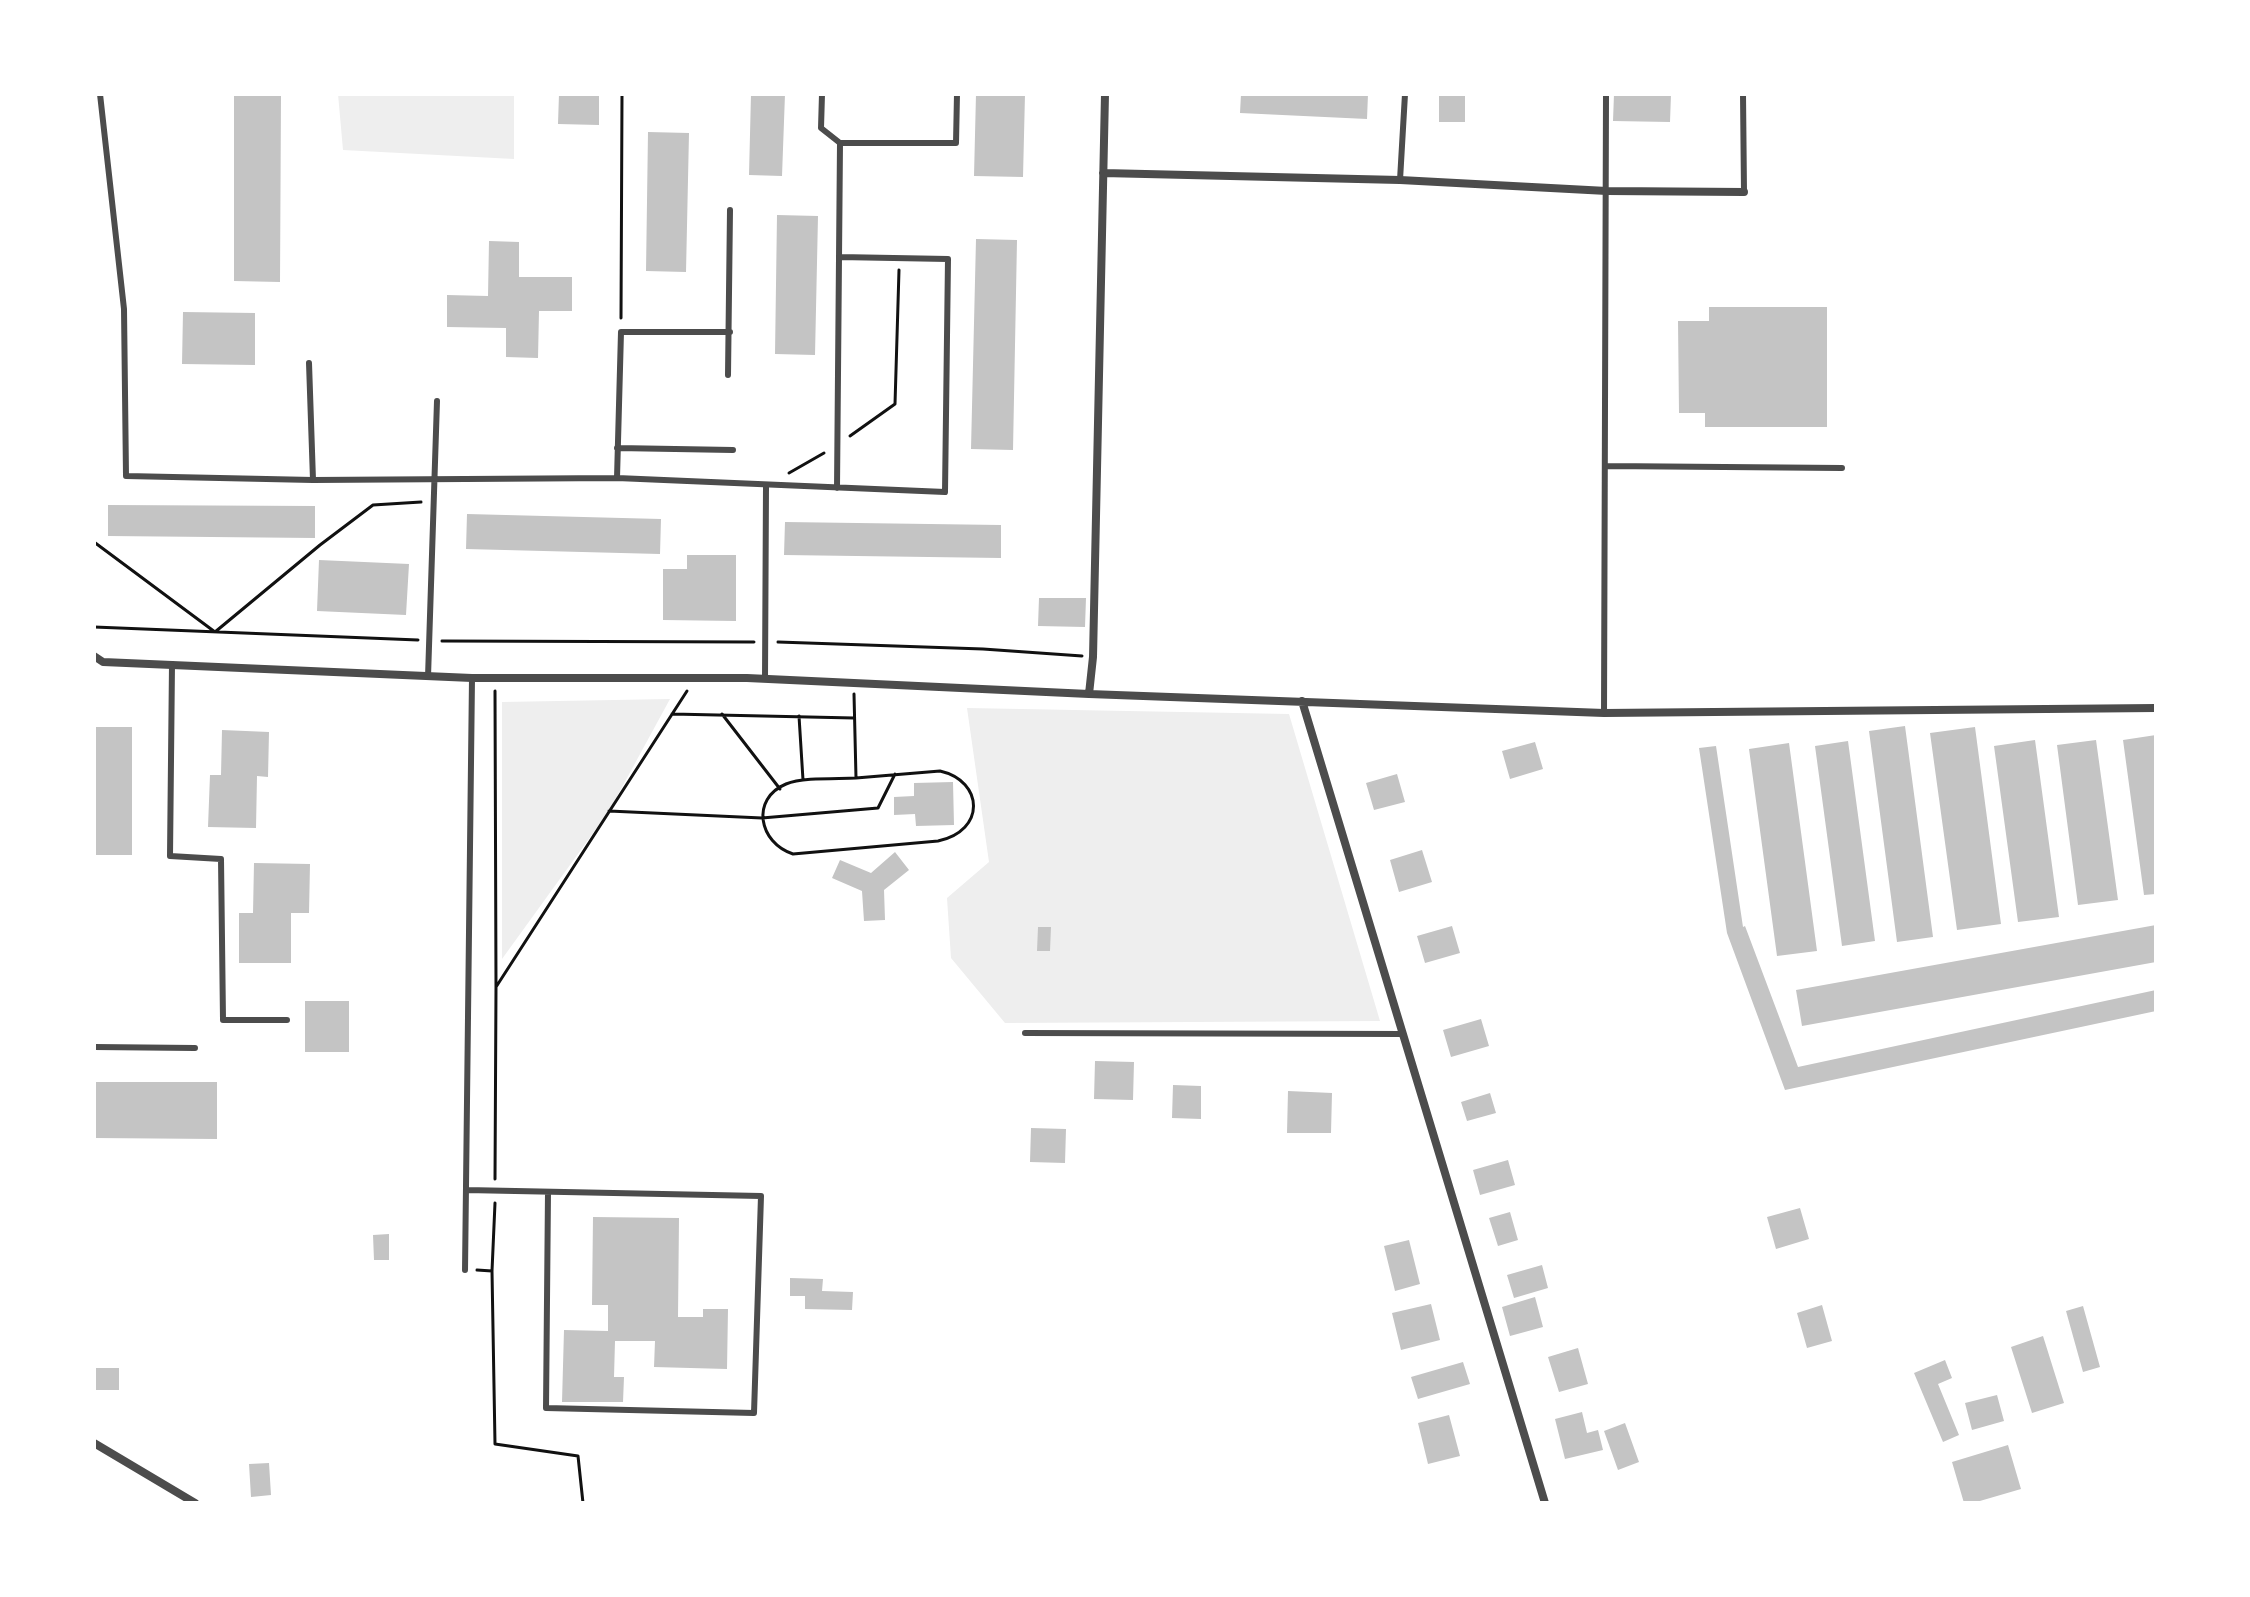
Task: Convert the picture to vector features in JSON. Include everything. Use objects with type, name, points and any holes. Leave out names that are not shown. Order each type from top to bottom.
[{"type":"street","points":[[1089,694],[1093,657],[1105,94]]},
{"type":"street","points":[[1103,173],[1400,180],[1607,191],[1744,192]]},
{"type":"street","points":[[94,656],[103,662],[428,677],[765,678],[1089,694],[1604,713],[2156,708]]},
{"type":"street","points":[[1302,701],[1545,1503]]},
{"type":"street","points":[[94,1443],[195,1503]]},
{"type":"lane","points":[[100,94],[124,309],[126,476],[313,480],[617,478],[945,492],[948,259],[839,257]]},
{"type":"lane","points":[[822,94],[821,128],[840,143],[956,143],[957,94]]},
{"type":"lane","points":[[1400,180],[1405,94]]},
{"type":"lane","points":[[1604,713],[1606,94]]},
{"type":"lane","points":[[1743,94],[1744,192]]},
{"type":"lane","points":[[837,488],[840,143]]},
{"type":"lane","points":[[728,375],[730,210]]},
{"type":"lane","points":[[617,478],[621,332],[730,332]]},
{"type":"lane","points":[[309,363],[313,480]]},
{"type":"lane","points":[[428,677],[437,401]]},
{"type":"lane","points":[[617,448],[733,450]]},
{"type":"lane","points":[[1606,466],[1842,468]]},
{"type":"lane","points":[[765,678],[766,486]]},
{"type":"lane","points":[[172,664],[170,856],[221,859],[223,1020],[287,1020]]},
{"type":"lane","points":[[465,1270],[472,678]]},
{"type":"lane","points":[[1025,1033],[1403,1034]]},
{"type":"lane","points":[[94,1047],[195,1048]]},
{"type":"lane","points":[[466,1190],[761,1196],[754,1413],[546,1408],[548,1192]]},
{"type":"path","points":[[621,332],[622,94]]},
{"type":"path","points":[[766,486],[838,445],[895,404],[900,258]]},
{"type":"path","points":[[215,632],[373,505],[433,501]]},
{"type":"path","points":[[94,542],[215,632]]},
{"type":"path","points":[[94,627],[429,641],[765,642],[983,649],[1093,657]]},
{"type":"path","points":[[495,678],[495,1191],[492,1271],[495,1444],[578,1456],[583,1503]]},
{"type":"path","points":[[496,987],[695,678]]},
{"type":"path","points":[[853,683],[856,778]]},
{"type":"path","points":[[672,714],[854,718]]},
{"type":"path","points":[[722,714],[780,789]]},
{"type":"path","points":[[799,716],[803,781]]},
{"type":"path","points":[[940,771],[951,774],[970,793],[974,805],[972,819],[965,831],[954,838],[793,854],[778,849],[772,843],[762,818],[764,806],[780,789],[786,784],[803,781],[940,771]]},
{"type":"path","points":[[609,811],[762,818],[878,808],[895,774]]},
{"type":"path","points":[[465,1270],[492,1271]]},
{"type":"shaded area","points":[[338,94],[514,94],[514,159],[343,150]]},
{"type":"shaded area","points":[[670,699],[609,811],[502,959],[502,702]]},
{"type":"shaded area","points":[[967,708],[1289,714],[1380,1021],[1005,1023],[951,958],[947,898],[989,862]]},
{"type":"building","points":[[234,94],[281,94],[280,282],[234,281]]},
{"type":"building","points":[[559,94],[599,94],[599,125],[558,124]]},
{"type":"building","points":[[751,94],[785,94],[782,176],[749,175]]},
{"type":"building","points":[[976,94],[1025,94],[1023,177],[974,176]]},
{"type":"building","points":[[1241,94],[1368,94],[1367,119],[1240,113]]},
{"type":"building","points":[[1439,94],[1465,94],[1465,122],[1439,122]]},
{"type":"building","points":[[1614,94],[1671,94],[1670,122],[1613,121]]},
{"type":"building","points":[[648,132],[689,133],[686,272],[646,271]]},
{"type":"building","points":[[777,215],[818,216],[815,355],[775,354]]},
{"type":"building","points":[[976,239],[1017,240],[1013,450],[971,449]]},
{"type":"building","points":[[489,241],[519,242],[519,277],[572,277],[572,311],[539,311],[538,358],[506,357],[506,328],[447,327],[447,295],[488,296]]},
{"type":"building","points":[[1709,307],[1827,307],[1827,427],[1705,427],[1705,413],[1679,413],[1678,321],[1709,321]]},
{"type":"building","points":[[183,312],[255,313],[255,365],[182,364]]},
{"type":"building","points":[[108,505],[315,506],[315,538],[108,536]]},
{"type":"building","points":[[467,514],[661,519],[660,554],[466,549]]},
{"type":"building","points":[[785,522],[1001,525],[1001,558],[784,555]]},
{"type":"building","points":[[687,555],[736,555],[736,621],[663,620],[663,569],[687,569]]},
{"type":"building","points":[[319,560],[409,564],[406,615],[317,611]]},
{"type":"building","points":[[1039,598],[1086,598],[1085,627],[1038,626]]},
{"type":"building","points":[[1905,726],[1933,937],[1897,942],[1869,731]]},
{"type":"building","points":[[94,727],[132,727],[132,855],[94,855]]},
{"type":"building","points":[[1975,727],[2001,924],[1957,930],[1930,733]]},
{"type":"building","points":[[222,730],[269,732],[268,777],[257,776],[256,828],[208,827],[210,775],[221,775]]},
{"type":"building","points":[[2156,735],[2156,894],[2144,895],[2123,740]]},
{"type":"building","points":[[2035,740],[2059,917],[2018,922],[1994,746]]},
{"type":"building","points":[[2096,740],[2118,900],[2078,905],[2057,745]]},
{"type":"building","points":[[1848,741],[1875,941],[1842,946],[1815,746]]},
{"type":"building","points":[[1535,742],[1543,769],[1510,779],[1502,751]]},
{"type":"building","points":[[1789,743],[1817,951],[1777,956],[1749,749]]},
{"type":"building","points":[[1716,746],[1743,927],[1798,1067],[2156,990],[2156,1011],[1785,1090],[1727,933],[1699,748]]},
{"type":"building","points":[[1397,774],[1405,802],[1374,810],[1366,783]]},
{"type":"building","points":[[953,782],[954,825],[916,826],[915,814],[894,815],[894,797],[914,796],[914,783]]},
{"type":"building","points":[[1422,850],[1432,882],[1399,892],[1390,860]]},
{"type":"building","points":[[895,852],[909,870],[884,890],[885,920],[864,921],[862,891],[832,878],[840,860],[871,873]]},
{"type":"building","points":[[254,863],[310,864],[309,913],[291,913],[291,963],[239,963],[239,913],[253,913]]},
{"type":"building","points":[[2156,925],[2156,962],[1802,1026],[1796,990]]},
{"type":"building","points":[[1452,926],[1460,953],[1425,963],[1417,936]]},
{"type":"building","points":[[1038,927],[1051,927],[1050,951],[1037,951]]},
{"type":"building","points":[[305,1001],[349,1001],[349,1052],[305,1052]]},
{"type":"building","points":[[1481,1019],[1489,1046],[1451,1057],[1443,1030]]},
{"type":"building","points":[[1095,1061],[1134,1062],[1133,1100],[1094,1099]]},
{"type":"building","points":[[94,1082],[217,1082],[217,1139],[94,1138]]},
{"type":"building","points":[[1173,1085],[1201,1086],[1201,1119],[1172,1118]]},
{"type":"building","points":[[1288,1091],[1332,1093],[1331,1133],[1287,1133]]},
{"type":"building","points":[[1490,1093],[1496,1113],[1467,1121],[1461,1102]]},
{"type":"building","points":[[1031,1128],[1066,1129],[1065,1163],[1030,1162]]},
{"type":"building","points":[[1508,1160],[1515,1185],[1480,1195],[1473,1170]]},
{"type":"building","points":[[1800,1208],[1809,1239],[1776,1249],[1767,1217]]},
{"type":"building","points":[[1510,1212],[1518,1240],[1498,1246],[1489,1218]]},
{"type":"building","points":[[593,1217],[679,1218],[678,1317],[703,1317],[703,1309],[728,1309],[727,1369],[654,1367],[655,1341],[615,1341],[614,1377],[624,1377],[623,1402],[562,1402],[564,1330],[608,1331],[608,1305],[592,1305]]},
{"type":"building","points":[[389,1234],[389,1260],[374,1260],[373,1235]]},
{"type":"building","points":[[1409,1240],[1420,1284],[1395,1291],[1384,1246]]},
{"type":"building","points":[[1542,1265],[1548,1288],[1514,1298],[1507,1275]]},
{"type":"building","points":[[790,1278],[823,1279],[822,1291],[853,1292],[852,1310],[805,1309],[805,1296],[790,1296]]},
{"type":"building","points":[[1535,1297],[1543,1327],[1510,1336],[1502,1307]]},
{"type":"building","points":[[1431,1304],[1440,1340],[1401,1350],[1392,1313]]},
{"type":"building","points":[[1822,1305],[1832,1341],[1807,1348],[1797,1313]]},
{"type":"building","points":[[2083,1306],[2100,1367],[2083,1372],[2066,1311]]},
{"type":"building","points":[[2043,1336],[2064,1403],[2032,1413],[2011,1347]]},
{"type":"building","points":[[1578,1348],[1588,1384],[1559,1392],[1548,1357]]},
{"type":"building","points":[[1945,1360],[1952,1378],[1938,1384],[1959,1435],[1943,1442],[1914,1373]]},
{"type":"building","points":[[1463,1362],[1470,1384],[1418,1399],[1411,1377]]},
{"type":"building","points":[[94,1368],[119,1368],[119,1390],[94,1390]]},
{"type":"building","points":[[1997,1395],[2004,1421],[1972,1430],[1965,1403]]},
{"type":"building","points":[[1582,1412],[1587,1433],[1598,1430],[1603,1450],[1565,1459],[1555,1419]]},
{"type":"building","points":[[1449,1415],[1460,1456],[1428,1464],[1418,1423]]},
{"type":"building","points":[[1625,1423],[1639,1462],[1618,1470],[1604,1431]]},
{"type":"building","points":[[2008,1445],[2021,1489],[1964,1503],[1952,1462]]},
{"type":"building","points":[[269,1463],[271,1495],[251,1497],[249,1464]]}]
